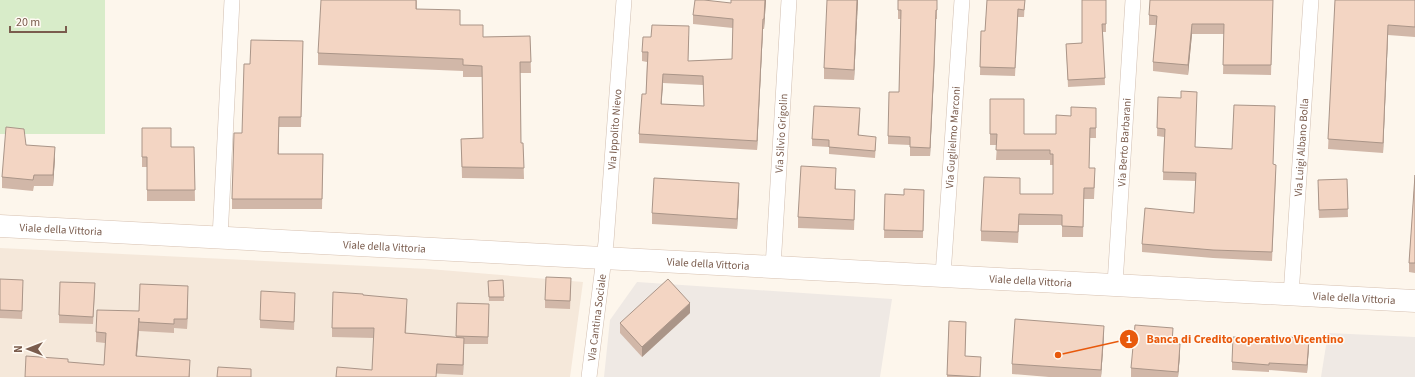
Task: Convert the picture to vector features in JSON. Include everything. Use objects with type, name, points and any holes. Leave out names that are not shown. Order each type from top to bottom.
[{"type":"street","points":[[220,238],[232,0]]},
{"type":"street","name":"Via Ippolito Nievo","points":[[604,258],[624,0]]},
{"type":"street","name":"Via Silvio Grigolin","points":[[773,267],[789,0]]},
{"type":"street","name":"Via Guglielmo Marconi","points":[[943,276],[962,0]]},
{"type":"street","name":"Via Berto Barbarani","points":[[1115,284],[1133,0]]},
{"type":"street","name":"Via Luigi Albano Bolla","points":[[1291,295],[1311,0]]},
{"type":"street","name":"Viale della Vittoria","points":[[0,226],[1415,301]]},
{"type":"street","name":"Via Cantina Sociale","points":[[589,377],[604,258]]},
{"type":"shaded area","points":[[0,248],[429,269],[583,282],[570,377],[0,377]]},
{"type":"shaded area","points":[[637,282],[892,299],[880,377],[604,377],[610,320]]},
{"type":"shaded area","points":[[1328,333],[1415,337],[1415,377],[1321,377]]},
{"type":"green space","points":[[0,0],[105,0],[105,134],[0,134]]},
{"type":"building","points":[[321,0],[416,0],[416,9],[460,10],[460,25],[483,25],[483,37],[530,36],[531,62],[520,62],[521,143],[523,143],[524,168],[462,167],[461,139],[483,138],[482,66],[463,65],[463,59],[318,53]]},
{"type":"building","points":[[695,0],[731,3],[731,0],[765,0],[757,141],[639,134],[642,94],[646,94],[648,52],[642,52],[643,37],[651,37],[652,25],[689,26],[688,61],[732,59],[733,19],[693,15]],"holes":[[[663,74],[703,76],[704,106],[661,104]]]},
{"type":"building","points":[[827,0],[857,0],[854,70],[824,68]]},
{"type":"building","points":[[898,0],[937,0],[930,148],[910,147],[910,137],[888,136],[889,92],[899,92],[901,10],[898,10]]},
{"type":"building","points":[[987,0],[1025,0],[1024,10],[1018,9],[1015,68],[980,67],[981,31],[985,31]]},
{"type":"building","points":[[1082,0],[1106,0],[1106,24],[1102,24],[1105,78],[1068,80],[1066,44],[1082,43]]},
{"type":"building","points":[[1150,0],[1273,0],[1271,65],[1223,65],[1224,24],[1192,24],[1188,65],[1153,62],[1157,16],[1149,15]]},
{"type":"building","points":[[1335,0],[1415,0],[1415,27],[1388,25],[1383,143],[1328,139]]},
{"type":"building","points":[[251,40],[303,41],[301,117],[279,117],[278,154],[323,154],[322,199],[232,199],[234,133],[242,133],[244,64],[250,64]]},
{"type":"building","points":[[1181,91],[1197,92],[1195,147],[1232,149],[1234,105],[1275,106],[1273,164],[1276,165],[1272,252],[1213,250],[1142,244],[1145,208],[1194,213],[1196,173],[1163,172],[1165,129],[1157,128],[1158,97],[1181,98]]},
{"type":"building","points":[[990,99],[1024,99],[1024,134],[1056,134],[1056,115],[1071,116],[1071,107],[1096,108],[1096,128],[1090,128],[1089,168],[1095,168],[1094,188],[1084,188],[1083,227],[1062,226],[1062,215],[1019,214],[1018,232],[981,231],[984,177],[1020,178],[1020,194],[1053,194],[1053,154],[1050,154],[1050,150],[996,150],[997,134],[990,134]]},
{"type":"building","points":[[814,106],[860,108],[858,135],[876,137],[875,151],[829,147],[829,140],[812,139]]},
{"type":"building","points":[[6,127],[24,129],[26,145],[55,147],[53,175],[34,175],[33,180],[2,177]]},
{"type":"building","points":[[142,128],[171,128],[171,147],[194,147],[195,190],[147,190],[147,157],[142,157]]},
{"type":"building","points":[[801,166],[836,168],[835,189],[855,190],[854,220],[798,217]]},
{"type":"building","points":[[1415,175],[1415,263],[1409,263]]},
{"type":"building","points":[[654,178],[739,183],[737,219],[652,213]]},
{"type":"building","points":[[1347,179],[1348,209],[1319,210],[1318,180]]},
{"type":"building","points":[[904,189],[924,190],[923,231],[884,230],[885,194],[904,195]]},
{"type":"building","points":[[546,277],[571,278],[570,301],[545,300]]},
{"type":"building","points":[[0,279],[23,280],[22,311],[0,310]]},
{"type":"building","points":[[668,279],[690,303],[642,347],[620,323]]},
{"type":"building","points":[[503,280],[504,297],[489,297],[488,281]]},
{"type":"building","points":[[60,282],[95,283],[93,317],[59,315]]},
{"type":"building","points":[[140,284],[188,286],[187,319],[174,319],[174,324],[139,322],[139,318],[136,356],[190,360],[189,377],[25,377],[26,356],[68,359],[68,362],[104,365],[106,333],[96,332],[97,310],[139,311]]},
{"type":"building","points":[[261,291],[295,293],[294,322],[260,320]]},
{"type":"building","points":[[333,292],[407,299],[405,333],[464,338],[463,365],[437,364],[436,377],[336,377],[337,367],[372,370],[374,328],[332,328]]},
{"type":"building","points":[[457,303],[489,304],[488,337],[456,336]]},
{"type":"building","points":[[1015,319],[1104,326],[1101,370],[1012,364]]},
{"type":"building","points":[[949,321],[966,322],[965,356],[981,357],[980,377],[947,375]]},
{"type":"building","points":[[1135,325],[1173,328],[1172,343],[1180,344],[1178,372],[1131,368]]},
{"type":"building","points":[[1233,337],[1287,340],[1288,337],[1309,339],[1307,365],[1269,363],[1269,365],[1232,362]]},
{"type":"building","points":[[218,367],[251,369],[251,377],[217,377]]},
{"type":"place","name":"Banca di Credito coperativo Vicentino","points":[[1058,355]]}]
